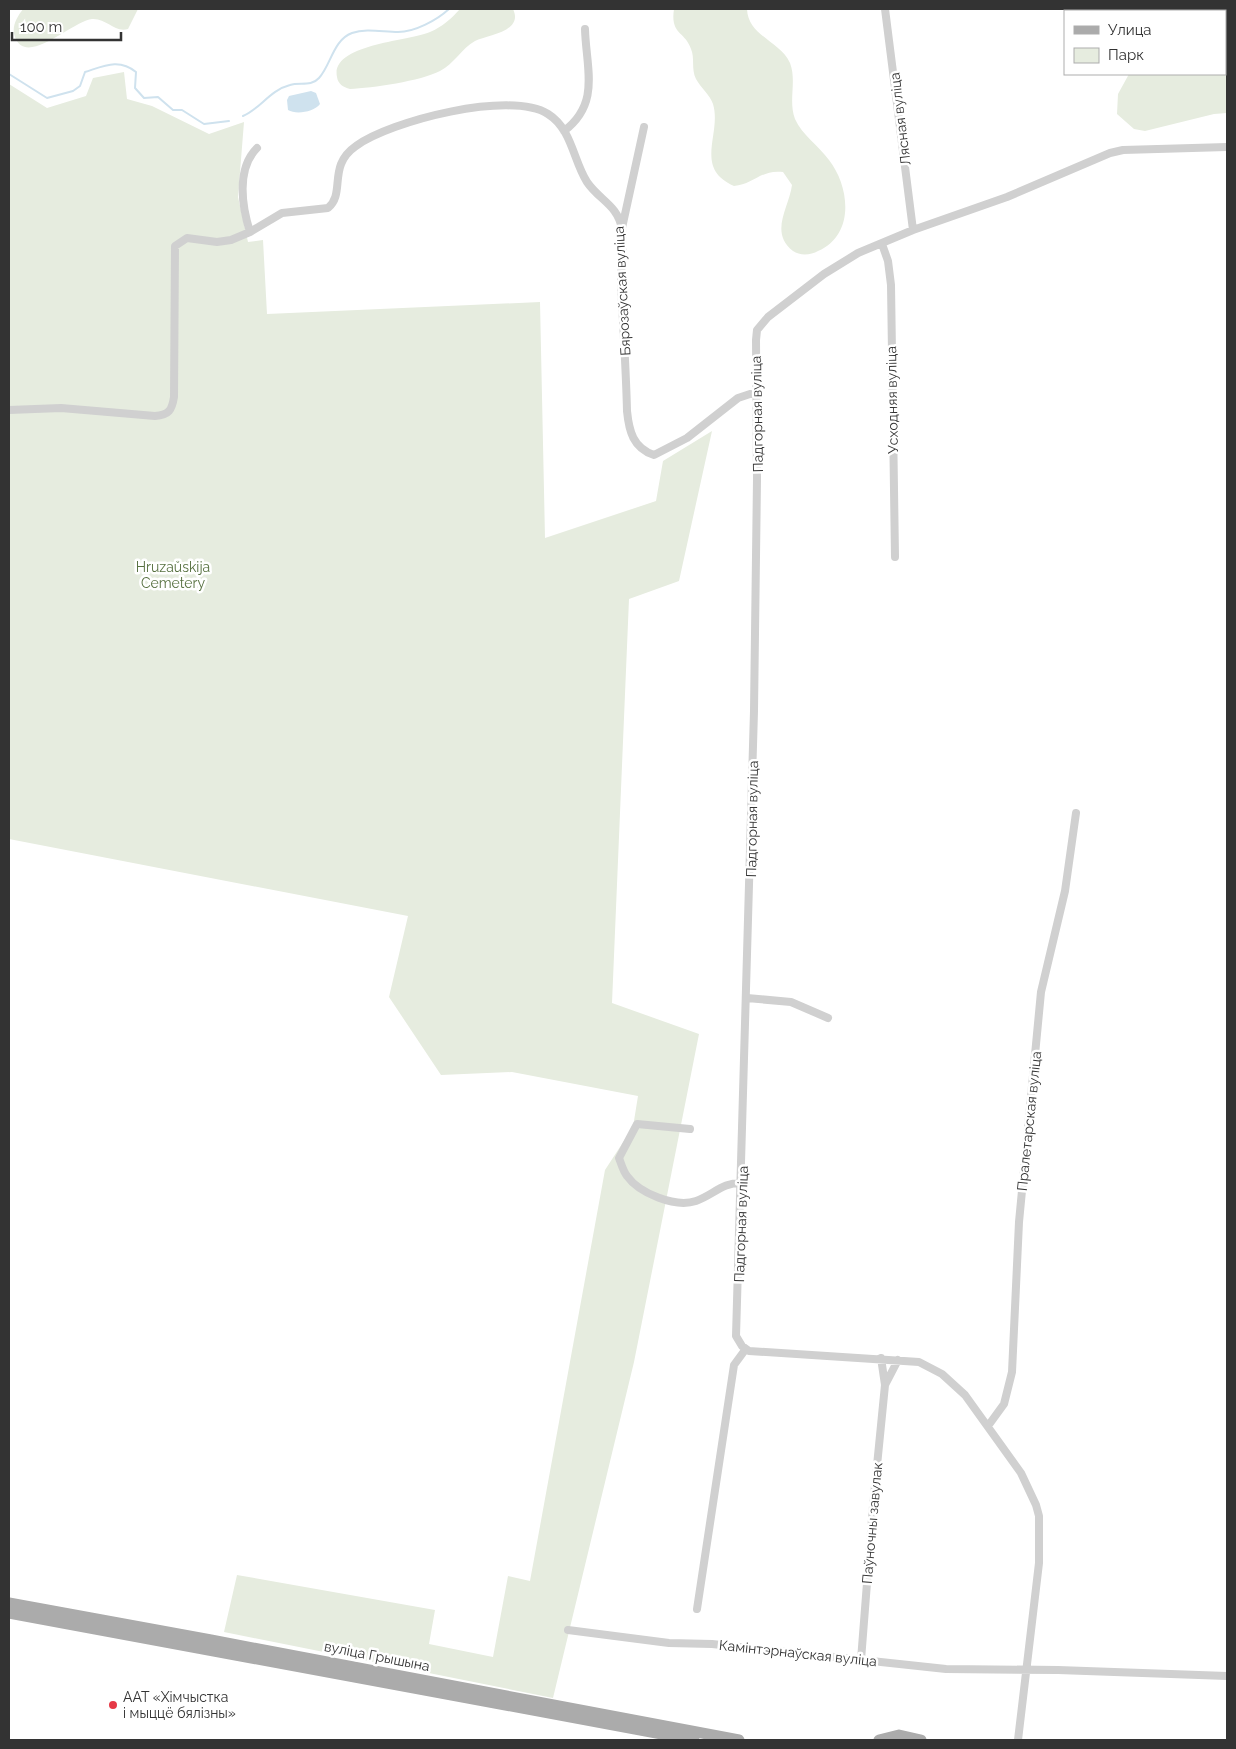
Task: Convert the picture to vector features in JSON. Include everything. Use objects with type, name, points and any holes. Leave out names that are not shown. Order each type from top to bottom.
[{"type":"main road","name":"вуліца Грышына","points":[[9,1604],[211,1640],[738,1740]]},
{"type":"main road","name":"вуліца Грышына","points":[[9,1613],[694,1740]]},
{"type":"main road","points":[[879,1740],[899,1735],[921,1740]]},
{"type":"street","name":"Лясная вуліца","points":[[885,9],[913,230]]},
{"type":"street","points":[[564,131],[578,118],[589,93],[585,29]]},
{"type":"street","name":"Бярозаўская вуліца","points":[[9,410],[61,408],[155,416],[167,414],[171,411],[174,397],[175,246],[186,238],[217,242],[250,232],[282,213],[328,208],[335,199],[338,171],[343,158],[367,139],[403,124],[453,112],[520,106],[547,113],[564,131],[588,184],[614,209],[622,230],[621,277],[627,411],[630,433],[640,448],[654,455],[687,438],[738,398],[756,392]]},
{"type":"street","points":[[622,230],[644,126]]},
{"type":"street","name":"Падгорная вуліца","points":[[745,1350],[738,1342],[736,1330],[742,1183],[757,558],[756,340],[761,323],[844,261],[913,230],[1007,197],[1110,153],[1123,150],[1227,147]]},
{"type":"street","points":[[250,232],[244,208],[243,187],[246,163],[249,155],[257,148]]},
{"type":"street","name":"Усходняя вуліца","points":[[882,244],[888,261],[891,286],[896,557]]},
{"type":"street","name":"Пралетарская вуліца","points":[[988,1426],[1004,1404],[1012,1372],[1019,1222],[1042,992],[1064,891],[1076,813]]},
{"type":"street","points":[[747,998],[791,1002],[828,1018]]},
{"type":"street","points":[[690,1129],[637,1124],[619,1158],[626,1175],[646,1192],[659,1198],[684,1202],[695,1201],[731,1182],[742,1183]]},
{"type":"street","points":[[697,1609],[734,1364],[745,1350],[919,1362],[942,1374],[960,1389],[1026,1481],[1039,1516],[1039,1563],[1028,1671],[1018,1740]]},
{"type":"street","name":"Паўночны завулак","points":[[861,1660],[885,1385],[884,1359]]},
{"type":"street","name":"Паўночны завулак","points":[[885,1385],[898,1360]]},
{"type":"street","name":"Камінтэрнаўская вуліца","points":[[568,1630],[669,1643],[712,1644],[946,1669],[1058,1670],[1227,1676]]},
{"type":"green space","points":[[23,9],[138,9],[128,29],[119,29],[97,19],[92,19],[84,21],[51,40],[29,47],[21,45],[14,33],[15,22]]},
{"type":"green space","points":[[460,9],[513,9],[515,17],[509,28],[475,41],[454,61],[432,75],[396,83],[350,89],[338,82],[338,66],[346,57],[373,46],[430,32],[447,22]]},
{"type":"green space","points":[[674,9],[747,9],[753,26],[785,55],[792,70],[792,105],[795,119],[802,130],[829,160],[836,171],[845,196],[843,222],[838,234],[830,244],[809,254],[799,254],[786,244],[781,228],[792,185],[783,172],[769,173],[747,183],[734,186],[722,179],[715,170],[711,150],[715,115],[713,104],[696,79],[692,52],[688,43],[674,24]]},
{"type":"green space","points":[[1227,38],[1227,113],[1214,114],[1145,131],[1134,129],[1117,114],[1118,94],[1128,75],[1226,75]]},
{"type":"green space","name":"Hruzaŭskija Cemetery","points":[[124,72],[127,99],[152,106],[209,134],[244,122],[238,197],[248,242],[263,240],[267,314],[540,302],[545,538],[656,501],[663,461],[712,431],[679,581],[629,599],[612,1003],[699,1034],[634,1362],[553,1698],[224,1632],[237,1575],[435,1610],[429,1644],[493,1657],[508,1576],[530,1581],[605,1170],[633,1127],[638,1096],[512,1072],[441,1075],[389,997],[408,916],[9,839],[9,84],[47,108],[86,96],[93,78]]},
{"type":"water","points":[[311,91],[316,93],[320,104],[317,107],[309,111],[300,112],[288,110],[287,100],[289,96]]},
{"type":"waterway","points":[[243,116],[283,87],[316,81],[323,73],[336,47],[346,36],[363,31],[398,32],[411,30],[432,21],[449,9]]},
{"type":"waterway","points":[[9,74],[47,98],[73,91],[80,86],[85,72],[111,64],[124,65],[136,72],[135,88],[144,98],[158,97],[173,110],[182,110],[204,124],[229,121]]},
{"type":"place","name":"ААТ «Хімчыстка і мыццё бялізны»","points":[[113,1705]]}]
